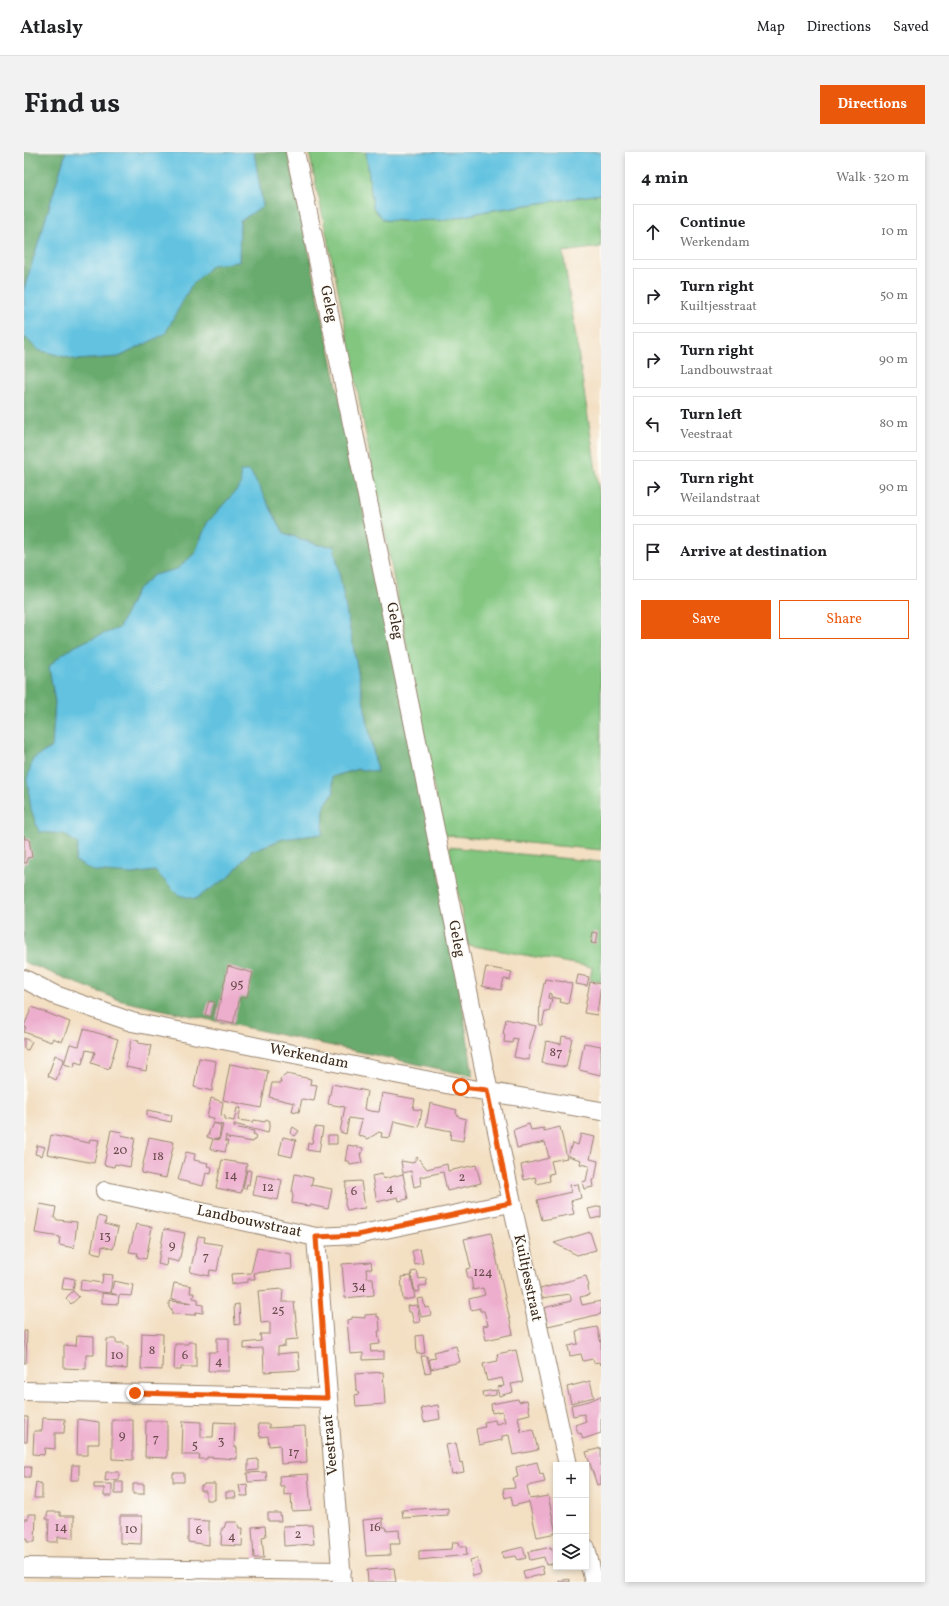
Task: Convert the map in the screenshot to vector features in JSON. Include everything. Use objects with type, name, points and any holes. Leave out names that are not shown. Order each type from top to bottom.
[{"type":"street","name":"Geleg","points":[[295,152],[387,586],[487,1090]]},
{"type":"street","name":"Werkendam","points":[[24,979],[55,995],[132,1022],[461,1087],[487,1090],[601,1111]]},
{"type":"street","name":"Kuiltjesstraat","points":[[487,1090],[510,1203],[567,1462]]},
{"type":"street","name":"Landbouwstraat","points":[[105,1191],[316,1237],[357,1235],[510,1203]]},
{"type":"street","name":"Veestraat","points":[[316,1237],[327,1398],[342,1577]]},
{"type":"street","points":[[24,1391],[327,1398]]},
{"type":"street","points":[[589,1561],[594,1582]]},
{"type":"street","points":[[24,1568],[342,1577]]},
{"type":"green space","points":[[24,152],[66,152],[24,289]]},
{"type":"green space","points":[[254,152],[288,152],[451,930],[473,1076],[122,1001],[24,962],[24,336],[38,350],[77,360],[119,357],[164,334],[191,286],[212,264],[239,262],[240,221],[263,206]],"holes":[[[241,485],[271,509],[284,533],[318,545],[334,546],[377,771],[358,769],[332,777],[334,792],[324,806],[322,834],[283,839],[251,851],[229,877],[179,895],[155,871],[132,874],[75,861],[78,844],[64,834],[39,832],[33,759],[52,747],[55,702],[49,667],[64,653],[72,648],[119,628],[137,590],[154,575],[176,570],[195,553],[207,523]]]},
{"type":"green space","points":[[309,152],[366,152],[373,208],[384,220],[447,220],[487,211],[601,194],[601,247],[563,252],[601,503],[601,850],[443,835],[336,279]]},
{"type":"green space","points":[[449,847],[601,862],[601,982],[590,980],[592,967],[468,945]]},
{"type":"water","points":[[66,152],[254,152],[263,206],[240,221],[239,262],[212,265],[191,286],[165,334],[119,357],[77,360],[38,350],[24,336],[24,289]]},
{"type":"water","points":[[366,152],[601,152],[601,194],[487,211],[447,220],[384,220],[373,208]]},
{"type":"water","points":[[240,471],[250,471],[284,533],[318,545],[334,546],[377,772],[358,769],[332,777],[334,792],[324,806],[323,834],[283,839],[251,851],[229,877],[195,899],[179,895],[155,871],[132,874],[93,871],[75,861],[78,844],[64,834],[39,832],[31,809],[27,779],[33,759],[52,747],[55,702],[49,667],[64,653],[72,648],[90,639],[119,628],[137,590],[154,575],[177,569],[195,553],[207,523],[241,485]]},
{"type":"building","points":[[24,835],[25,839],[29,839],[32,857],[27,858],[27,863],[24,863]]},
{"type":"building","points":[[593,932],[598,933],[596,944],[591,943]]},
{"type":"building","points":[[228,966],[253,973],[247,997],[240,998],[233,1024],[216,1020]]},
{"type":"building","points":[[486,967],[512,972],[510,980],[504,979],[501,990],[482,986]]},
{"type":"building","points":[[578,975],[589,977],[587,986],[576,984]]},
{"type":"building","points":[[545,979],[564,981],[572,984],[568,1004],[560,1002],[561,999],[551,997],[551,994],[549,993],[548,998],[552,999],[549,1012],[545,1011],[542,1025],[539,1025],[540,1002]]},
{"type":"building","points":[[590,982],[601,984],[597,1015],[584,1013]]},
{"type":"building","points":[[209,1001],[215,1002],[212,1017],[205,1015]]},
{"type":"building","points":[[32,1007],[70,1022],[62,1042],[53,1038],[51,1042],[24,1032],[26,1027],[24,1026]]},
{"type":"building","points":[[506,1019],[536,1026],[530,1046],[529,1060],[514,1057],[518,1039],[513,1038],[512,1043],[504,1042],[505,1034],[503,1034]]},
{"type":"building","points":[[84,1029],[118,1039],[109,1069],[91,1063],[95,1052],[86,1050],[82,1064],[75,1062],[74,1067],[64,1064],[70,1044],[79,1046]]},
{"type":"building","points":[[562,1036],[572,1038],[566,1067],[542,1063],[546,1041],[561,1044]]},
{"type":"building","points":[[24,1038],[32,1042],[28,1050],[24,1049]]},
{"type":"building","points":[[131,1039],[139,1041],[138,1043],[151,1045],[146,1071],[126,1067]]},
{"type":"building","points":[[584,1043],[601,1046],[601,1075],[579,1070]]},
{"type":"building","points":[[55,1055],[64,1059],[56,1080],[48,1076]]},
{"type":"building","points":[[199,1058],[216,1061],[212,1091],[194,1087]]},
{"type":"building","points":[[230,1064],[268,1071],[261,1108],[223,1100]]},
{"type":"building","points":[[287,1074],[311,1079],[310,1084],[317,1085],[314,1101],[302,1099],[299,1112],[292,1111],[294,1103],[269,1097],[272,1083],[281,1083],[280,1079]]},
{"type":"building","points":[[332,1084],[367,1091],[364,1109],[370,1111],[379,1112],[382,1093],[415,1099],[413,1109],[422,1110],[419,1127],[394,1121],[390,1138],[381,1137],[382,1133],[379,1132],[368,1139],[358,1135],[362,1120],[349,1118],[346,1134],[340,1132],[345,1107],[328,1104]]},
{"type":"building","points":[[211,1098],[223,1102],[221,1115],[225,1116],[225,1119],[234,1121],[237,1108],[241,1108],[238,1120],[265,1122],[266,1119],[270,1121],[268,1133],[234,1124],[234,1127],[254,1131],[253,1134],[256,1135],[255,1140],[253,1140],[253,1142],[228,1138],[226,1135],[225,1141],[228,1141],[225,1152],[210,1149],[213,1139],[207,1137],[214,1118],[207,1117]],"holes":[[[213,1123],[223,1125],[219,1140],[214,1139],[219,1139],[221,1125]]]},
{"type":"building","points":[[430,1103],[457,1110],[456,1113],[459,1117],[466,1119],[463,1141],[450,1139],[451,1131],[426,1126]]},
{"type":"building","points":[[147,1110],[172,1115],[171,1122],[147,1117]]},
{"type":"building","points":[[529,1124],[531,1130],[544,1128],[544,1131],[560,1127],[567,1158],[551,1161],[554,1173],[549,1174],[550,1181],[537,1184],[535,1177],[524,1180],[521,1165],[549,1158],[545,1142],[517,1148],[513,1130]]},
{"type":"building","points":[[293,1127],[299,1131],[295,1136],[290,1133]]},
{"type":"building","points":[[315,1127],[323,1128],[319,1152],[307,1150],[308,1143],[312,1143]]},
{"type":"building","points":[[111,1130],[122,1132],[121,1135],[135,1138],[130,1167],[115,1164],[114,1167],[104,1165]]},
{"type":"building","points":[[581,1134],[595,1137],[590,1159],[598,1161],[595,1179],[592,1180],[593,1187],[584,1189],[582,1182],[586,1181],[589,1166],[580,1164],[581,1160],[568,1156],[572,1143],[578,1145]]},
{"type":"building","points":[[51,1135],[89,1143],[90,1139],[99,1140],[94,1163],[47,1154]]},
{"type":"building","points":[[328,1135],[337,1135],[337,1144],[328,1144]]},
{"type":"building","points":[[149,1137],[174,1142],[166,1178],[141,1173]]},
{"type":"building","points":[[283,1137],[296,1140],[292,1157],[279,1154]]},
{"type":"building","points":[[37,1145],[45,1147],[42,1156],[35,1154]]},
{"type":"building","points":[[348,1145],[363,1148],[362,1153],[360,1153],[362,1163],[350,1165],[349,1161],[345,1161]]},
{"type":"building","points":[[186,1152],[195,1154],[194,1160],[208,1163],[207,1166],[212,1167],[211,1174],[206,1173],[203,1186],[178,1180]]},
{"type":"building","points":[[417,1157],[427,1169],[447,1164],[448,1171],[476,1165],[481,1183],[447,1191],[443,1172],[420,1177],[421,1185],[414,1187],[411,1171],[403,1173],[401,1161],[413,1163]]},
{"type":"building","points":[[222,1160],[247,1164],[241,1193],[216,1188]]},
{"type":"building","points":[[247,1170],[251,1171],[249,1185],[247,1184],[246,1189],[243,1188]]},
{"type":"building","points":[[295,1174],[313,1178],[311,1185],[332,1189],[328,1209],[292,1203]]},
{"type":"building","points":[[382,1174],[383,1179],[403,1174],[408,1199],[399,1201],[398,1197],[377,1202],[372,1176]]},
{"type":"building","points":[[257,1175],[282,1180],[278,1200],[253,1195]]},
{"type":"building","points":[[361,1181],[365,1208],[347,1210],[345,1204],[346,1182]]},
{"type":"building","points":[[578,1184],[581,1198],[571,1201],[574,1214],[542,1220],[537,1200],[571,1192],[570,1185]]},
{"type":"building","points":[[40,1204],[56,1207],[54,1218],[58,1220],[77,1222],[74,1248],[59,1245],[60,1237],[35,1233]]},
{"type":"building","points":[[601,1206],[601,1217],[591,1219],[588,1209]]},
{"type":"building","points":[[98,1216],[106,1218],[105,1224],[118,1228],[113,1249],[102,1246],[101,1254],[91,1252]]},
{"type":"building","points":[[136,1224],[152,1227],[146,1259],[137,1257],[138,1253],[129,1252]]},
{"type":"building","points":[[164,1229],[185,1233],[179,1262],[167,1259],[166,1266],[158,1264]]},
{"type":"building","points":[[590,1232],[596,1250],[577,1255],[554,1243]]},
{"type":"building","points":[[491,1233],[513,1334],[486,1340],[483,1326],[488,1325],[484,1311],[480,1311],[480,1308],[471,1310],[469,1299],[485,1295],[483,1288],[473,1290],[471,1278],[468,1278],[466,1269],[471,1268],[464,1239]]},
{"type":"building","points":[[198,1236],[205,1237],[204,1242],[222,1245],[217,1271],[210,1270],[209,1276],[190,1272]]},
{"type":"building","points":[[257,1248],[291,1254],[292,1269],[254,1273],[255,1279],[248,1279],[248,1282],[232,1284],[231,1274],[251,1273]]},
{"type":"building","points":[[420,1249],[423,1263],[415,1265],[412,1251]]},
{"type":"building","points":[[371,1262],[372,1269],[366,1269],[367,1278],[373,1278],[374,1295],[345,1298],[342,1264]]},
{"type":"building","points":[[417,1271],[419,1279],[426,1278],[427,1285],[419,1286],[420,1291],[415,1292],[411,1272]]},
{"type":"building","points":[[103,1274],[113,1275],[110,1293],[80,1290],[81,1280],[102,1283]]},
{"type":"building","points":[[411,1276],[415,1298],[403,1300],[401,1277]]},
{"type":"building","points":[[586,1276],[589,1286],[589,1295],[580,1297],[582,1305],[601,1301],[601,1314],[548,1326],[544,1308],[571,1301],[571,1298],[570,1294],[542,1298],[540,1289]]},
{"type":"building","points":[[64,1277],[75,1279],[73,1290],[62,1289]]},
{"type":"building","points":[[114,1281],[133,1285],[131,1296],[119,1295],[118,1304],[102,1303],[102,1293],[117,1295],[111,1293]]},
{"type":"building","points":[[174,1283],[191,1286],[190,1293],[194,1293],[193,1298],[198,1299],[198,1304],[203,1305],[203,1313],[196,1312],[195,1315],[172,1314],[172,1309],[169,1308],[169,1301],[192,1303],[171,1299]]},
{"type":"building","points":[[283,1289],[282,1302],[294,1302],[298,1339],[285,1340],[285,1346],[278,1347],[278,1354],[298,1352],[300,1370],[264,1372],[263,1348],[244,1349],[244,1343],[261,1341],[260,1334],[270,1334],[270,1322],[261,1323],[258,1291]]},
{"type":"building","points":[[73,1291],[79,1297],[71,1304],[66,1298]]},
{"type":"building","points":[[423,1298],[425,1308],[429,1307],[431,1315],[421,1317],[417,1299]]},
{"type":"building","points":[[239,1304],[240,1324],[235,1325],[234,1305]]},
{"type":"building","points":[[417,1305],[420,1322],[414,1323],[411,1312],[408,1312],[407,1306]]},
{"type":"building","points":[[377,1314],[377,1317],[379,1317],[380,1331],[378,1331],[380,1344],[370,1345],[371,1352],[384,1351],[384,1359],[363,1360],[363,1353],[350,1354],[347,1320],[352,1319],[352,1317],[365,1318],[365,1315]]},
{"type":"building","points":[[597,1327],[601,1343],[601,1365],[599,1362],[594,1363],[593,1359],[583,1361],[581,1354],[570,1356],[568,1346],[578,1344],[576,1331]]},
{"type":"building","points":[[24,1331],[27,1331],[26,1363],[24,1363]]},
{"type":"building","points":[[142,1333],[163,1334],[162,1370],[141,1369]]},
{"type":"building","points":[[423,1335],[425,1353],[417,1354],[416,1336]]},
{"type":"building","points":[[77,1336],[94,1337],[94,1355],[86,1355],[86,1369],[64,1368],[64,1345],[76,1346]]},
{"type":"building","points":[[217,1338],[229,1338],[229,1371],[208,1371],[209,1352],[217,1352]]},
{"type":"building","points":[[107,1339],[116,1339],[116,1343],[124,1343],[124,1345],[128,1346],[127,1369],[106,1367]]},
{"type":"building","points":[[188,1342],[196,1342],[196,1367],[181,1367],[181,1370],[174,1370],[175,1344],[188,1344]]},
{"type":"building","points":[[456,1346],[460,1362],[431,1369],[429,1359],[436,1358],[434,1352]]},
{"type":"building","points":[[516,1350],[523,1382],[511,1384],[513,1392],[499,1396],[497,1387],[504,1386],[502,1378],[487,1381],[483,1364],[498,1361],[497,1354]]},
{"type":"building","points":[[421,1356],[427,1356],[431,1372],[425,1373]]},
{"type":"building","points":[[383,1372],[385,1404],[356,1406],[355,1395],[359,1394],[356,1389],[355,1374]]},
{"type":"building","points":[[590,1381],[594,1397],[571,1403],[567,1387]]},
{"type":"building","points":[[496,1390],[496,1395],[483,1397],[482,1392]]},
{"type":"building","points":[[601,1396],[601,1433],[583,1439],[581,1433],[579,1434],[575,1425],[586,1421],[584,1414],[573,1416],[571,1405],[589,1401]]},
{"type":"building","points":[[518,1399],[519,1402],[527,1400],[530,1414],[518,1417],[521,1432],[533,1430],[538,1450],[513,1455],[509,1435],[502,1436],[502,1440],[479,1445],[476,1429],[485,1427],[484,1422],[495,1420],[496,1424],[505,1422],[502,1411],[492,1413],[491,1404]]},
{"type":"building","points":[[438,1405],[440,1419],[424,1422],[421,1408]]},
{"type":"building","points":[[24,1417],[28,1417],[27,1442],[24,1442]]},
{"type":"building","points":[[43,1418],[65,1419],[64,1433],[55,1433],[55,1449],[45,1448],[44,1455],[33,1454],[34,1431],[42,1431]]},
{"type":"building","points":[[78,1419],[99,1422],[99,1444],[88,1444],[88,1455],[77,1455]]},
{"type":"building","points":[[112,1420],[133,1420],[133,1460],[112,1459]]},
{"type":"building","points":[[146,1421],[167,1421],[167,1458],[145,1457]]},
{"type":"building","points":[[183,1421],[201,1422],[201,1437],[213,1437],[214,1422],[235,1423],[234,1447],[237,1447],[237,1459],[207,1457],[207,1459],[199,1459],[200,1455],[182,1455]]},
{"type":"building","points":[[258,1424],[269,1424],[269,1428],[305,1426],[307,1462],[281,1464],[280,1445],[269,1446],[268,1436],[260,1437]]},
{"type":"building","points":[[456,1443],[460,1463],[462,1462],[464,1472],[452,1474],[446,1445]]},
{"type":"building","points":[[601,1448],[601,1484],[597,1485],[586,1452]]},
{"type":"building","points":[[258,1459],[258,1470],[248,1471],[248,1460]]},
{"type":"building","points":[[537,1462],[540,1474],[543,1473],[545,1482],[527,1486],[530,1499],[548,1496],[553,1519],[553,1534],[537,1537],[529,1502],[513,1506],[511,1496],[505,1498],[503,1489],[515,1488],[513,1478],[518,1477],[516,1467]]},
{"type":"building","points":[[72,1465],[79,1465],[79,1480],[71,1480]]},
{"type":"building","points":[[24,1467],[31,1467],[30,1477],[24,1477]]},
{"type":"building","points":[[106,1472],[119,1472],[119,1479],[105,1481]]},
{"type":"building","points":[[266,1472],[267,1481],[248,1482],[247,1473]]},
{"type":"building","points":[[173,1473],[184,1473],[184,1482],[173,1482]]},
{"type":"building","points":[[308,1474],[311,1510],[292,1511],[291,1494],[284,1495],[284,1486],[280,1486],[279,1476]]},
{"type":"building","points":[[36,1482],[42,1484],[42,1498],[34,1498]]},
{"type":"building","points":[[115,1482],[123,1482],[123,1494],[115,1494]]},
{"type":"building","points":[[94,1484],[112,1484],[112,1496],[104,1496],[104,1488],[94,1488]]},
{"type":"building","points":[[133,1484],[144,1484],[144,1494],[133,1494]]},
{"type":"building","points":[[204,1484],[215,1484],[215,1500],[206,1500],[206,1491],[201,1491],[201,1486]]},
{"type":"building","points":[[247,1484],[248,1496],[241,1496],[239,1485]]},
{"type":"building","points":[[226,1492],[235,1492],[236,1498],[226,1498]]},
{"type":"building","points":[[448,1508],[448,1515],[403,1518],[402,1510]]},
{"type":"building","points":[[48,1512],[60,1512],[60,1516],[74,1516],[74,1538],[58,1537],[58,1542],[48,1542],[49,1519],[46,1519]]},
{"type":"building","points":[[268,1513],[280,1513],[281,1521],[268,1521]]},
{"type":"building","points":[[28,1514],[36,1514],[35,1542],[27,1542],[27,1538],[24,1538],[24,1519],[28,1519]]},
{"type":"building","points":[[120,1516],[142,1516],[141,1544],[120,1543]]},
{"type":"building","points":[[383,1518],[383,1527],[386,1527],[387,1531],[399,1530],[400,1544],[390,1544],[391,1555],[366,1556],[363,1520]]},
{"type":"building","points":[[188,1520],[209,1521],[209,1545],[188,1542]]},
{"type":"building","points":[[226,1522],[237,1522],[239,1528],[243,1528],[242,1546],[221,1545],[222,1528],[224,1528]]},
{"type":"building","points":[[312,1525],[314,1544],[284,1546],[283,1526]]},
{"type":"building","points":[[265,1526],[266,1536],[262,1537],[264,1558],[254,1558],[252,1527]]},
{"type":"building","points":[[453,1542],[459,1542],[460,1546],[466,1546],[467,1555],[419,1560],[419,1551],[452,1549]]},
{"type":"building","points":[[523,1547],[526,1558],[518,1560],[516,1556],[503,1558],[502,1552]]},
{"type":"building","points":[[551,1547],[551,1550],[553,1550],[553,1564],[546,1565],[544,1557],[530,1560],[528,1552]]},
{"type":"building","points":[[477,1558],[481,1574],[473,1576],[470,1560]]},
{"type":"building","points":[[542,1566],[544,1574],[525,1579],[523,1571]]},
{"type":"building","points":[[394,1568],[396,1582],[368,1582],[367,1570]]},
{"type":"building","points":[[569,1579],[570,1582],[559,1582],[559,1581]]},
{"type":"route","points":[[135,1393],[327,1398],[316,1237],[357,1235],[510,1203],[487,1090],[461,1087]]}]
